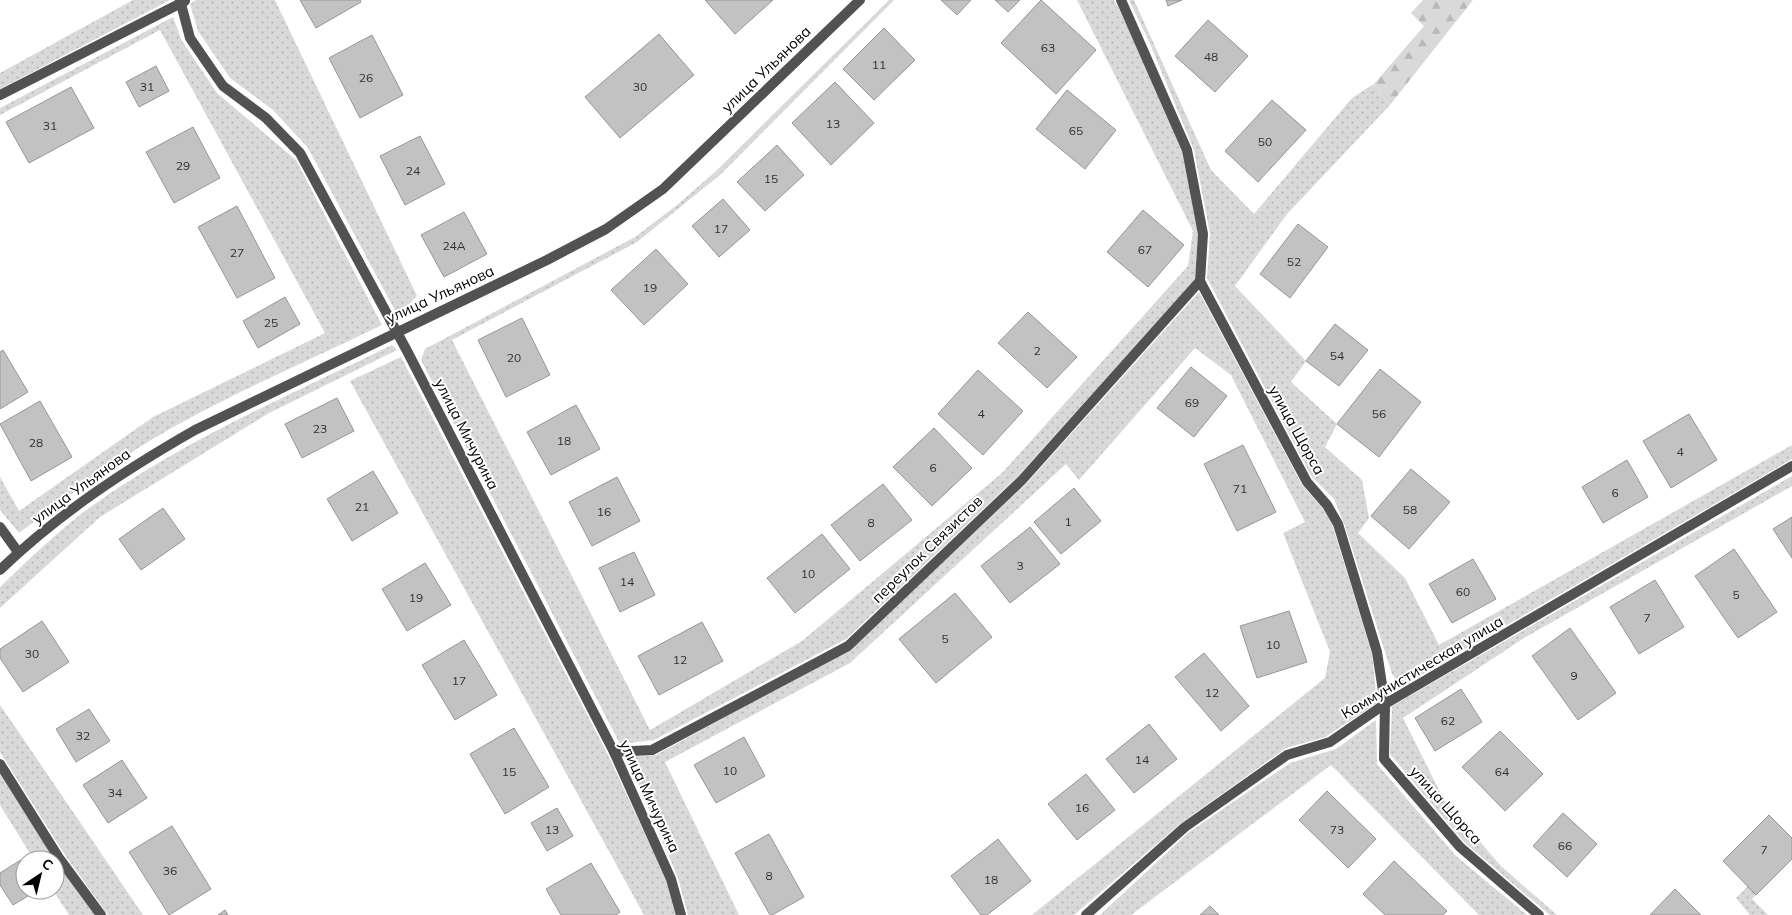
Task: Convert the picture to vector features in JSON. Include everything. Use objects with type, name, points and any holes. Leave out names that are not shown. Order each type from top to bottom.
[{"type":"street","name":"улица Ульянова","points":[[0,570],[18,552],[79,504],[148,457],[195,430],[547,260],[606,229],[663,189],[860,0]]},
{"type":"street","points":[[1121,0],[1187,150],[1203,234],[1200,281]]},
{"type":"street","name":"улица Мичурина","points":[[182,1],[190,38],[223,86],[266,118],[300,153],[614,752],[672,879],[681,915]]},
{"type":"street","points":[[0,95],[182,1]]},
{"type":"street","name":"улица Щорса","points":[[1200,281],[1306,482],[1327,505],[1338,524],[1377,652],[1385,704],[1384,759],[1460,847],[1539,915]]},
{"type":"street","name":"переулок Связистов","points":[[614,752],[652,750],[848,646],[1022,480],[1200,281]]},
{"type":"street","name":"Коммунистическая улица","points":[[1086,915],[1185,827],[1287,756],[1330,742],[1385,704],[1792,466]]},
{"type":"street","points":[[0,527],[18,552]]},
{"type":"street","points":[[0,764],[59,858],[101,915]]},
{"type":"green space","points":[[133,0],[170,0],[0,89],[0,73]]},
{"type":"green space","points":[[196,0],[275,0],[417,296],[398,316],[308,148],[273,110],[230,78],[198,31],[190,4]]},
{"type":"green space","points":[[889,0],[894,0],[720,175],[637,242],[452,340],[650,730],[802,641],[1002,473],[1188,266],[1193,231],[1077,0],[1114,0],[1136,42],[1182,151],[1198,234],[1195,280],[1018,476],[846,639],[654,740],[620,744],[421,360],[425,349],[635,237],[677,205],[715,172]]},
{"type":"green space","points":[[1129,0],[1134,0],[1211,170],[1254,214],[1352,98],[1374,84],[1390,105],[1287,214],[1235,286],[1306,361],[1291,382],[1337,424],[1325,447],[1362,480],[1369,518],[1358,533],[1405,578],[1439,645],[1792,445],[1792,459],[1407,683],[1397,680],[1392,674],[1345,526],[1334,499],[1312,477],[1207,278],[1210,234],[1194,150],[1148,39]]},
{"type":"green space","points":[[1423,0],[1473,0],[1390,105],[1374,84],[1424,26],[1411,13]]},
{"type":"green space","points":[[173,17],[182,41],[217,93],[296,160],[382,325],[236,394],[166,431],[101,473],[19,533],[0,510],[0,477],[19,511],[153,417],[325,333],[160,30],[0,115],[0,108]]},
{"type":"green space","points":[[1199,292],[1302,485],[1321,506],[1332,524],[1372,654],[1377,703],[1325,737],[1286,748],[1181,823],[1074,915],[1032,915],[1325,678],[1330,652],[1283,533],[1305,522],[1231,375],[1195,348],[1079,480],[1066,464],[850,663],[665,762],[739,915],[688,915],[678,878],[627,757],[656,755],[851,648],[1027,483]]},
{"type":"green space","points":[[392,345],[397,350],[269,413],[100,517],[0,608],[0,587],[63,529],[121,486],[158,463],[235,421]]},
{"type":"green space","points":[[401,357],[608,755],[667,881],[676,915],[644,915],[350,381]]},
{"type":"green space","points":[[1792,476],[1792,486],[1524,638],[1403,718],[1444,800],[1501,866],[1557,915],[1550,915],[1464,842],[1390,754],[1392,706]]},
{"type":"green space","points":[[0,705],[143,915],[108,915],[65,855],[65,850],[62,850],[0,752]]},
{"type":"green space","points":[[1376,720],[1377,764],[1456,856],[1527,915],[1479,915],[1331,765],[1131,915],[1100,915],[1188,833],[1290,763],[1336,749]]},
{"type":"green space","points":[[0,774],[49,850],[28,850],[0,805]]},
{"type":"green space","points":[[65,873],[96,915],[69,915],[59,900],[65,900]]},
{"type":"green space","points":[[1748,886],[1756,895],[1752,899],[1768,915],[1750,915],[1736,898]]},
{"type":"building","points":[[300,0],[360,0],[361,2],[316,28]]},
{"type":"building","points":[[705,0],[773,0],[735,34]]},
{"type":"building","points":[[941,0],[971,0],[957,15]]},
{"type":"building","points":[[995,0],[1020,0],[1008,12]]},
{"type":"building","points":[[1041,0],[1096,50],[1056,94],[1001,43]]},
{"type":"building","points":[[1166,0],[1182,0],[1168,6]]},
{"type":"building","points":[[1208,20],[1248,56],[1215,92],[1175,56]]},
{"type":"building","points":[[884,28],[915,60],[874,100],[843,69]]},
{"type":"building","points":[[659,34],[694,75],[620,138],[585,97]]},
{"type":"building","points":[[372,35],[403,95],[360,118],[329,58]]},
{"type":"building","points":[[156,66],[169,91],[139,107],[126,82]]},
{"type":"building","points":[[835,82],[874,123],[831,165],[792,123]]},
{"type":"building","points":[[71,87],[94,128],[29,163],[6,122]]},
{"type":"building","points":[[1067,90],[1116,130],[1085,169],[1036,129]]},
{"type":"building","points":[[1272,100],[1306,130],[1258,182],[1225,151]]},
{"type":"building","points":[[193,127],[220,178],[174,203],[146,152]]},
{"type":"building","points":[[420,136],[445,184],[405,205],[380,156]]},
{"type":"building","points":[[777,145],[804,175],[765,211],[737,182]]},
{"type":"building","points":[[723,199],[750,230],[719,257],[692,226]]},
{"type":"building","points":[[237,206],[275,278],[237,298],[198,227]]},
{"type":"building","points":[[1143,210],[1184,245],[1148,287],[1107,252]]},
{"type":"building","points":[[464,212],[487,254],[444,277],[421,235]]},
{"type":"building","points":[[1298,224],[1328,247],[1290,298],[1260,274]]},
{"type":"building","points":[[656,249],[688,284],[644,325],[611,290]]},
{"type":"building","points":[[285,297],[300,324],[258,348],[243,321]]},
{"type":"building","points":[[1028,312],[1077,357],[1047,388],[998,343]]},
{"type":"building","points":[[522,318],[550,375],[506,397],[478,340]]},
{"type":"building","points":[[1335,324],[1368,350],[1339,386],[1306,361]]},
{"type":"building","points":[[3,350],[28,392],[0,409],[0,352]]},
{"type":"building","points":[[1191,367],[1227,396],[1194,437],[1157,408]]},
{"type":"building","points":[[1380,369],[1421,402],[1379,457],[1337,424]]},
{"type":"building","points":[[978,370],[1023,411],[983,455],[938,414]]},
{"type":"building","points":[[337,398],[354,431],[302,458],[285,424]]},
{"type":"building","points":[[40,401],[72,457],[31,481],[0,424]]},
{"type":"building","points":[[576,405],[600,449],[551,475],[527,432]]},
{"type":"building","points":[[1689,414],[1717,460],[1671,488],[1643,441]]},
{"type":"building","points":[[934,428],[972,468],[932,506],[893,467]]},
{"type":"building","points":[[1243,445],[1276,512],[1237,531],[1204,464]]},
{"type":"building","points":[[1627,460],[1648,497],[1603,523],[1582,487]]},
{"type":"building","points":[[1411,469],[1450,502],[1409,549],[1371,516]]},
{"type":"building","points":[[373,471],[398,513],[352,541],[327,499]]},
{"type":"building","points":[[617,477],[640,521],[592,546],[569,502]]},
{"type":"building","points":[[883,484],[912,520],[860,561],[831,525]]},
{"type":"building","points":[[1074,488],[1101,521],[1061,554],[1034,522]]},
{"type":"building","points":[[163,508],[185,539],[141,570],[119,539]]},
{"type":"building","points":[[1792,517],[1792,558],[1773,529]]},
{"type":"building","points":[[1030,527],[1060,564],[1010,603],[981,566]]},
{"type":"building","points":[[822,534],[850,569],[795,613],[767,578]]},
{"type":"building","points":[[1734,549],[1777,612],[1738,638],[1695,576]]},
{"type":"building","points":[[634,552],[655,595],[620,612],[599,568]]},
{"type":"building","points":[[1473,559],[1496,599],[1452,623],[1429,584]]},
{"type":"building","points":[[425,563],[451,605],[407,631],[382,589]]},
{"type":"building","points":[[1655,580],[1684,627],[1639,654],[1610,607]]},
{"type":"building","points":[[955,593],[992,637],[936,683],[899,639]]},
{"type":"building","points":[[1289,611],[1307,662],[1257,678],[1240,626]]},
{"type":"building","points":[[42,621],[69,662],[23,692],[0,658],[0,649]]},
{"type":"building","points":[[702,622],[723,661],[659,695],[638,656]]},
{"type":"building","points":[[1570,628],[1616,693],[1578,720],[1532,656]]},
{"type":"building","points":[[464,640],[497,695],[455,720],[422,665]]},
{"type":"building","points":[[1204,653],[1249,706],[1221,731],[1175,677]]},
{"type":"building","points":[[1461,689],[1482,722],[1435,751],[1415,718]]},
{"type":"building","points":[[89,709],[110,741],[76,762],[56,729]]},
{"type":"building","points":[[1149,724],[1177,759],[1134,793],[1106,759]]},
{"type":"building","points":[[514,728],[549,787],[505,814],[470,754]]},
{"type":"building","points":[[1500,731],[1543,774],[1505,811],[1462,767]]},
{"type":"building","points":[[744,737],[765,776],[716,803],[694,765]]},
{"type":"building","points":[[122,760],[147,798],[108,823],[83,785]]},
{"type":"building","points":[[1086,774],[1115,810],[1077,840],[1048,804]]},
{"type":"building","points":[[1327,791],[1376,839],[1348,868],[1299,820]]},
{"type":"building","points":[[557,808],[573,836],[547,851],[531,823]]},
{"type":"building","points":[[1563,813],[1597,844],[1567,877],[1533,846]]},
{"type":"building","points":[[1769,815],[1792,838],[1792,859],[1756,895],[1723,861]]},
{"type":"building","points":[[172,826],[211,889],[169,915],[129,852]]},
{"type":"building","points":[[769,834],[804,897],[772,915],[770,915],[735,853]]},
{"type":"building","points":[[998,839],[1031,881],[987,915],[981,915],[951,876]]},
{"type":"building","points":[[1394,861],[1447,911],[1443,915],[1385,915],[1363,894]]},
{"type":"building","points":[[591,863],[620,912],[616,915],[561,915],[546,889]]},
{"type":"building","points":[[15,864],[15,900],[21,900],[13,905],[0,885],[0,873]]},
{"type":"building","points":[[1675,889],[1701,915],[1650,915]]},
{"type":"building","points":[[1210,906],[1219,915],[1200,915]]},
{"type":"building","points":[[225,910],[228,915],[218,915]]}]
